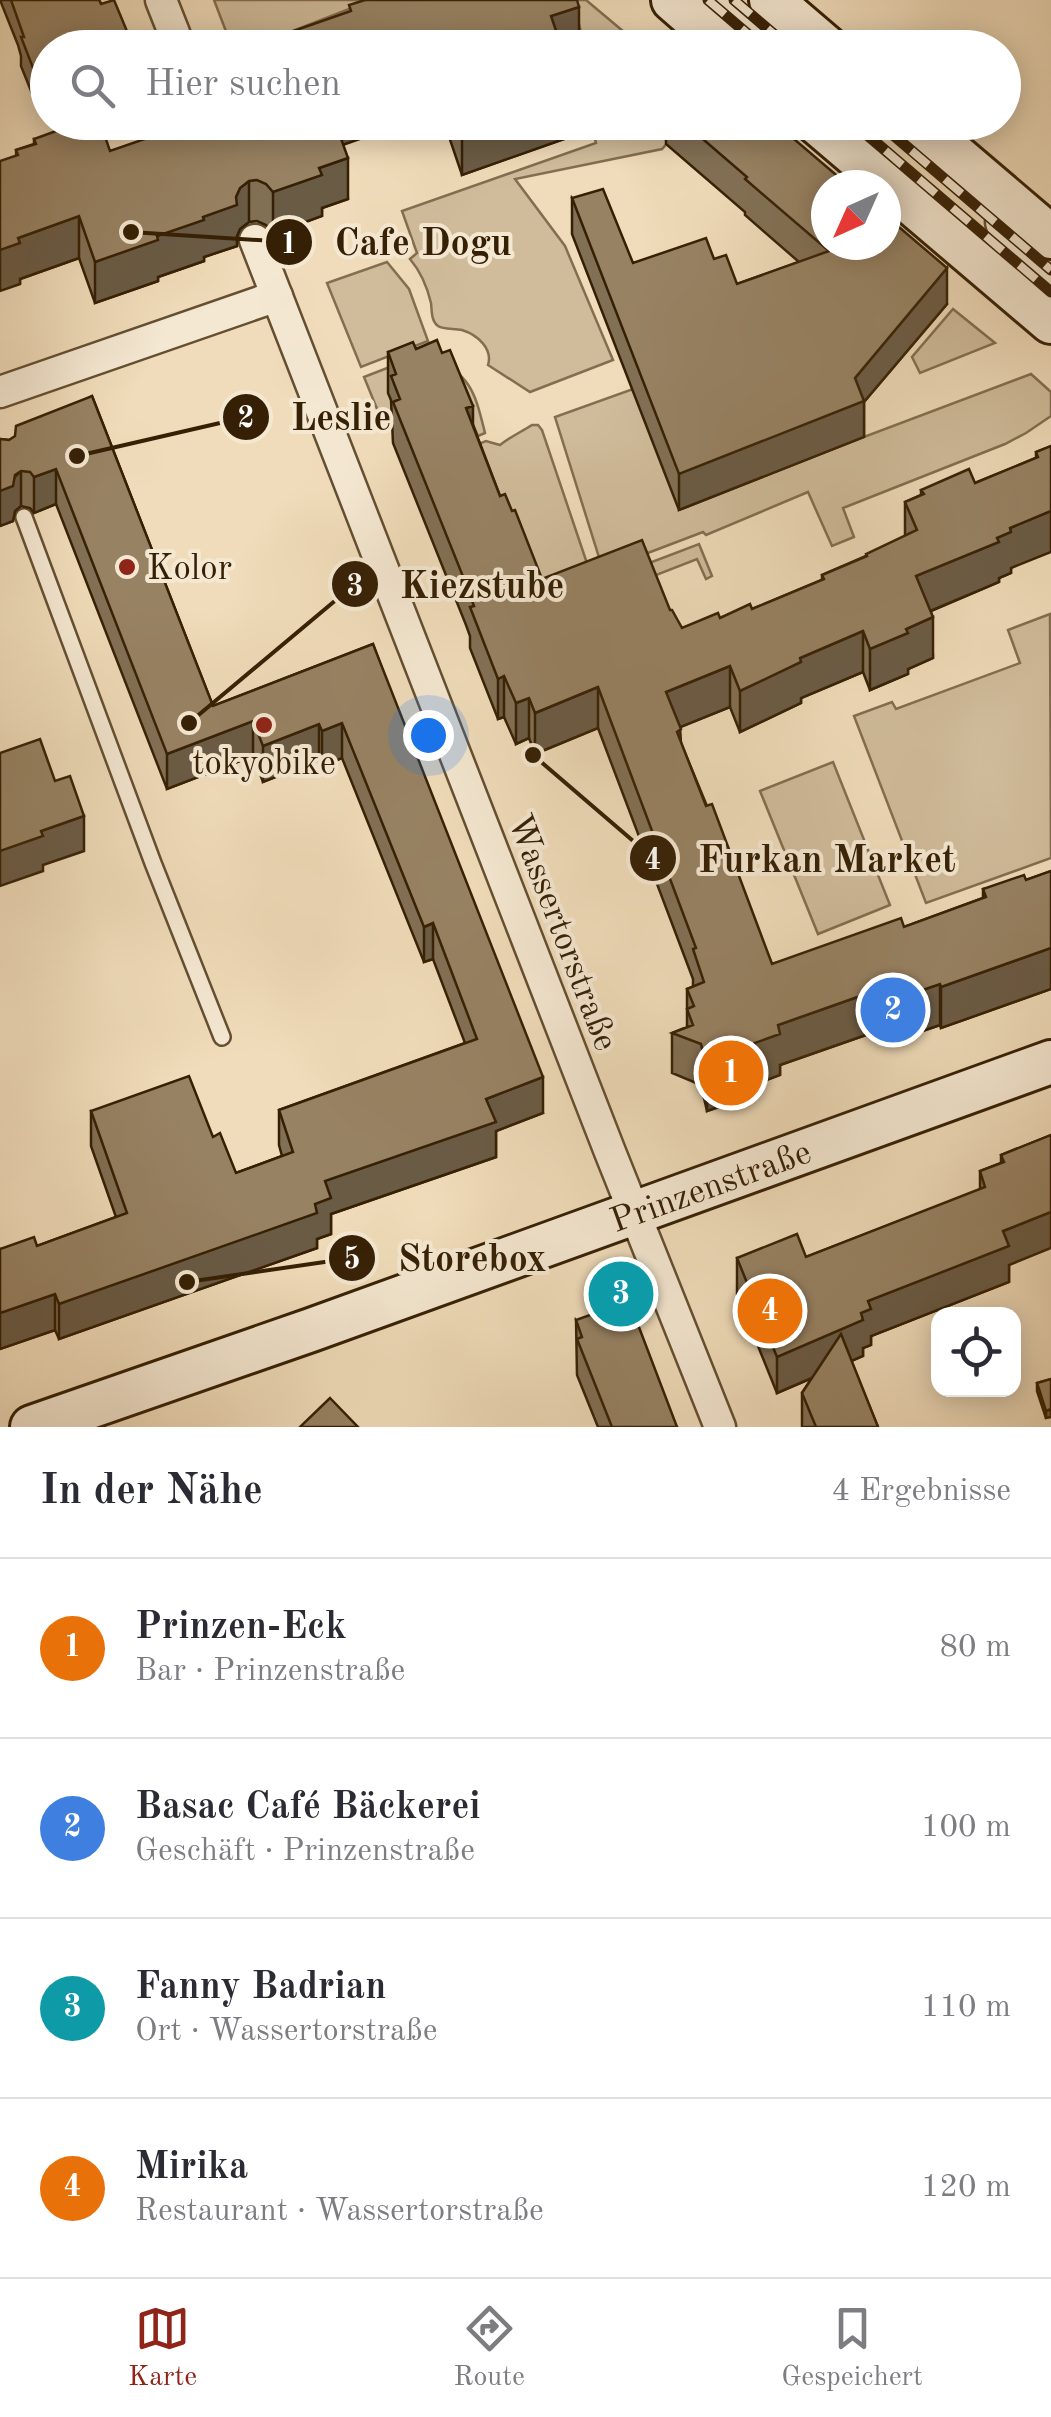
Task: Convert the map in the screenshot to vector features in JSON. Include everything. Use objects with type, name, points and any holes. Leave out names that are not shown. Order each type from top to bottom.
[{"type":"main road","points":[[771,0],[806,30]]},
{"type":"main road","points":[[677,1],[708,30]]},
{"type":"main road","points":[[845,140],[1051,322]]},
{"type":"main road","points":[[937,140],[1051,236]]},
{"type":"main road","name":"Prinzenstraße","points":[[32,1427],[1051,1062]]},
{"type":"street","points":[[161,0],[173,30]]},
{"type":"street","name":"Wassertorstraße","points":[[255,240],[720,1427]]},
{"type":"street","points":[[0,392],[277,296]]},
{"type":"lane","points":[[723,0],[757,30]]},
{"type":"lane","points":[[1006,199],[994,213],[994,226],[1003,240],[1051,281]]},
{"type":"lane","points":[[24,517],[222,1036]]},
{"type":"shaded area","points":[[214,0],[372,0],[295,30],[225,30]]},
{"type":"shaded area","points":[[551,0],[586,0],[622,30],[581,30],[576,18]]},
{"type":"shaded area","points":[[595,140],[670,140],[662,149],[515,179],[565,246],[613,360],[530,392],[488,365],[486,348],[474,335],[436,324],[425,285],[410,259],[417,253],[402,211],[596,143]]},
{"type":"shaded area","points":[[387,262],[409,289],[428,341],[361,367],[327,283]]},
{"type":"shaded area","points":[[953,309],[995,343],[920,373],[912,357]]},
{"type":"shaded area","points":[[431,351],[468,385],[485,433],[478,436],[468,413],[389,393],[396,415],[382,421],[364,377]]},
{"type":"shaded area","points":[[1031,374],[1051,392],[1051,416],[1005,444],[843,508],[854,537],[832,546],[808,492],[706,535],[703,532],[603,570],[555,417],[633,389],[864,437]]},
{"type":"shaded area","points":[[532,425],[542,430],[594,584],[699,544],[712,576],[706,579],[697,559],[533,623],[466,449],[486,441],[500,445]]},
{"type":"shaded area","points":[[1050,614],[1051,858],[926,903],[854,716],[892,702],[896,709],[1020,663],[1008,630]]},
{"type":"shaded area","points":[[833,762],[890,905],[818,934],[760,791]]},
{"type":"building","points":[[11,0],[99,0],[101,4],[114,0],[126,30],[30,30],[30,60]]},
{"type":"building","points":[[365,0],[577,0],[579,7],[551,16],[556,30],[296,30],[351,11],[349,5]]},
{"type":"building","points":[[34,140],[106,140],[110,151],[142,140],[342,140],[348,158],[319,168],[322,175],[273,192],[266,184],[249,181],[240,188],[237,205],[157,236],[158,240],[95,262],[79,216],[18,238],[20,243],[0,250],[0,161],[18,155],[16,150],[36,144]]},
{"type":"building","points":[[704,140],[795,140],[830,170],[811,170],[811,236]]},
{"type":"building","points":[[603,189],[633,263],[706,238],[714,259],[726,255],[737,284],[811,257],[901,260],[901,229],[947,268],[855,378],[864,401],[679,474],[572,198]]},
{"type":"building","points":[[437,340],[442,353],[450,350],[473,406],[466,408],[500,496],[505,494],[512,511],[515,510],[542,579],[642,540],[670,610],[682,628],[718,613],[720,618],[750,604],[752,609],[824,579],[822,575],[917,530],[905,502],[924,494],[921,490],[969,469],[975,483],[1038,457],[1036,452],[1051,446],[1051,511],[1010,528],[1011,532],[997,538],[999,542],[916,576],[933,617],[906,629],[908,633],[870,649],[863,631],[800,658],[801,662],[740,691],[730,666],[666,692],[681,729],[677,732],[706,806],[712,804],[772,964],[901,918],[904,927],[986,897],[983,889],[1024,875],[1026,880],[1051,871],[1051,948],[941,987],[940,984],[899,998],[895,988],[884,993],[883,988],[778,1025],[780,1034],[752,1044],[756,1053],[707,1070],[701,1044],[672,1033],[693,1025],[687,1009],[694,1006],[687,989],[704,982],[693,949],[696,948],[598,687],[535,713],[529,698],[516,703],[504,676],[498,679],[470,607],[474,606],[466,584],[393,402],[400,399],[391,376],[396,374],[388,352],[413,342],[416,349]]},
{"type":"building","points":[[92,396],[213,706],[373,644],[543,1077],[486,1099],[496,1122],[325,1181],[331,1198],[315,1204],[317,1213],[59,1304],[55,1294],[0,1313],[0,1249],[34,1237],[37,1246],[127,1213],[91,1111],[189,1076],[213,1137],[220,1133],[236,1173],[293,1152],[279,1110],[477,1039],[433,923],[424,927],[342,723],[322,731],[319,724],[263,746],[253,721],[167,754],[56,469],[34,477],[21,471],[15,475],[13,486],[0,491],[0,439],[15,436],[16,426]]},
{"type":"building","points":[[40,739],[55,781],[70,776],[84,816],[0,851],[0,753]]},
{"type":"building","points":[[1051,1135],[1051,1212],[1003,1231],[1009,1246],[868,1301],[871,1309],[861,1313],[863,1320],[777,1357],[737,1258],[797,1234],[806,1257],[985,1187],[980,1171],[1004,1162],[1001,1155]]},
{"type":"building","points":[[629,1301],[677,1427],[612,1427],[577,1339],[582,1337],[576,1320]]},
{"type":"building","points":[[841,1334],[878,1427],[816,1427],[802,1393]]},
{"type":"building","points":[[1051,1379],[1051,1409],[1046,1411],[1037,1383]]},
{"type":"building","points":[[330,1398],[358,1427],[300,1427]]},
{"type":"railway","points":[[708,0],[743,30]]},
{"type":"railway","points":[[734,0],[769,30]]},
{"type":"railway","points":[[873,140],[1051,292]]},
{"type":"railway","points":[[899,140],[1051,270]]},
{"type":"place","name":"Cafe Dogu","points":[[131,232]]},
{"type":"place","name":"Leslie","points":[[77,456]]},
{"type":"place","name":"Kolor","points":[[127,567]]},
{"type":"place","name":"Kiezstube","points":[[189,723]]},
{"type":"place","name":"tokyobike","points":[[264,725]]},
{"type":"place","name":"Furkan Market","points":[[533,755]]},
{"type":"place","name":"Basac Café Bäckerei","points":[[893,1010]]},
{"type":"place","name":"Prinzen-Eck","points":[[731,1073]]},
{"type":"place","name":"Storebox","points":[[187,1282]]},
{"type":"place","name":"Fanny Badrian","points":[[621,1294]]},
{"type":"place","name":"Mirika","points":[[770,1311]]}]
